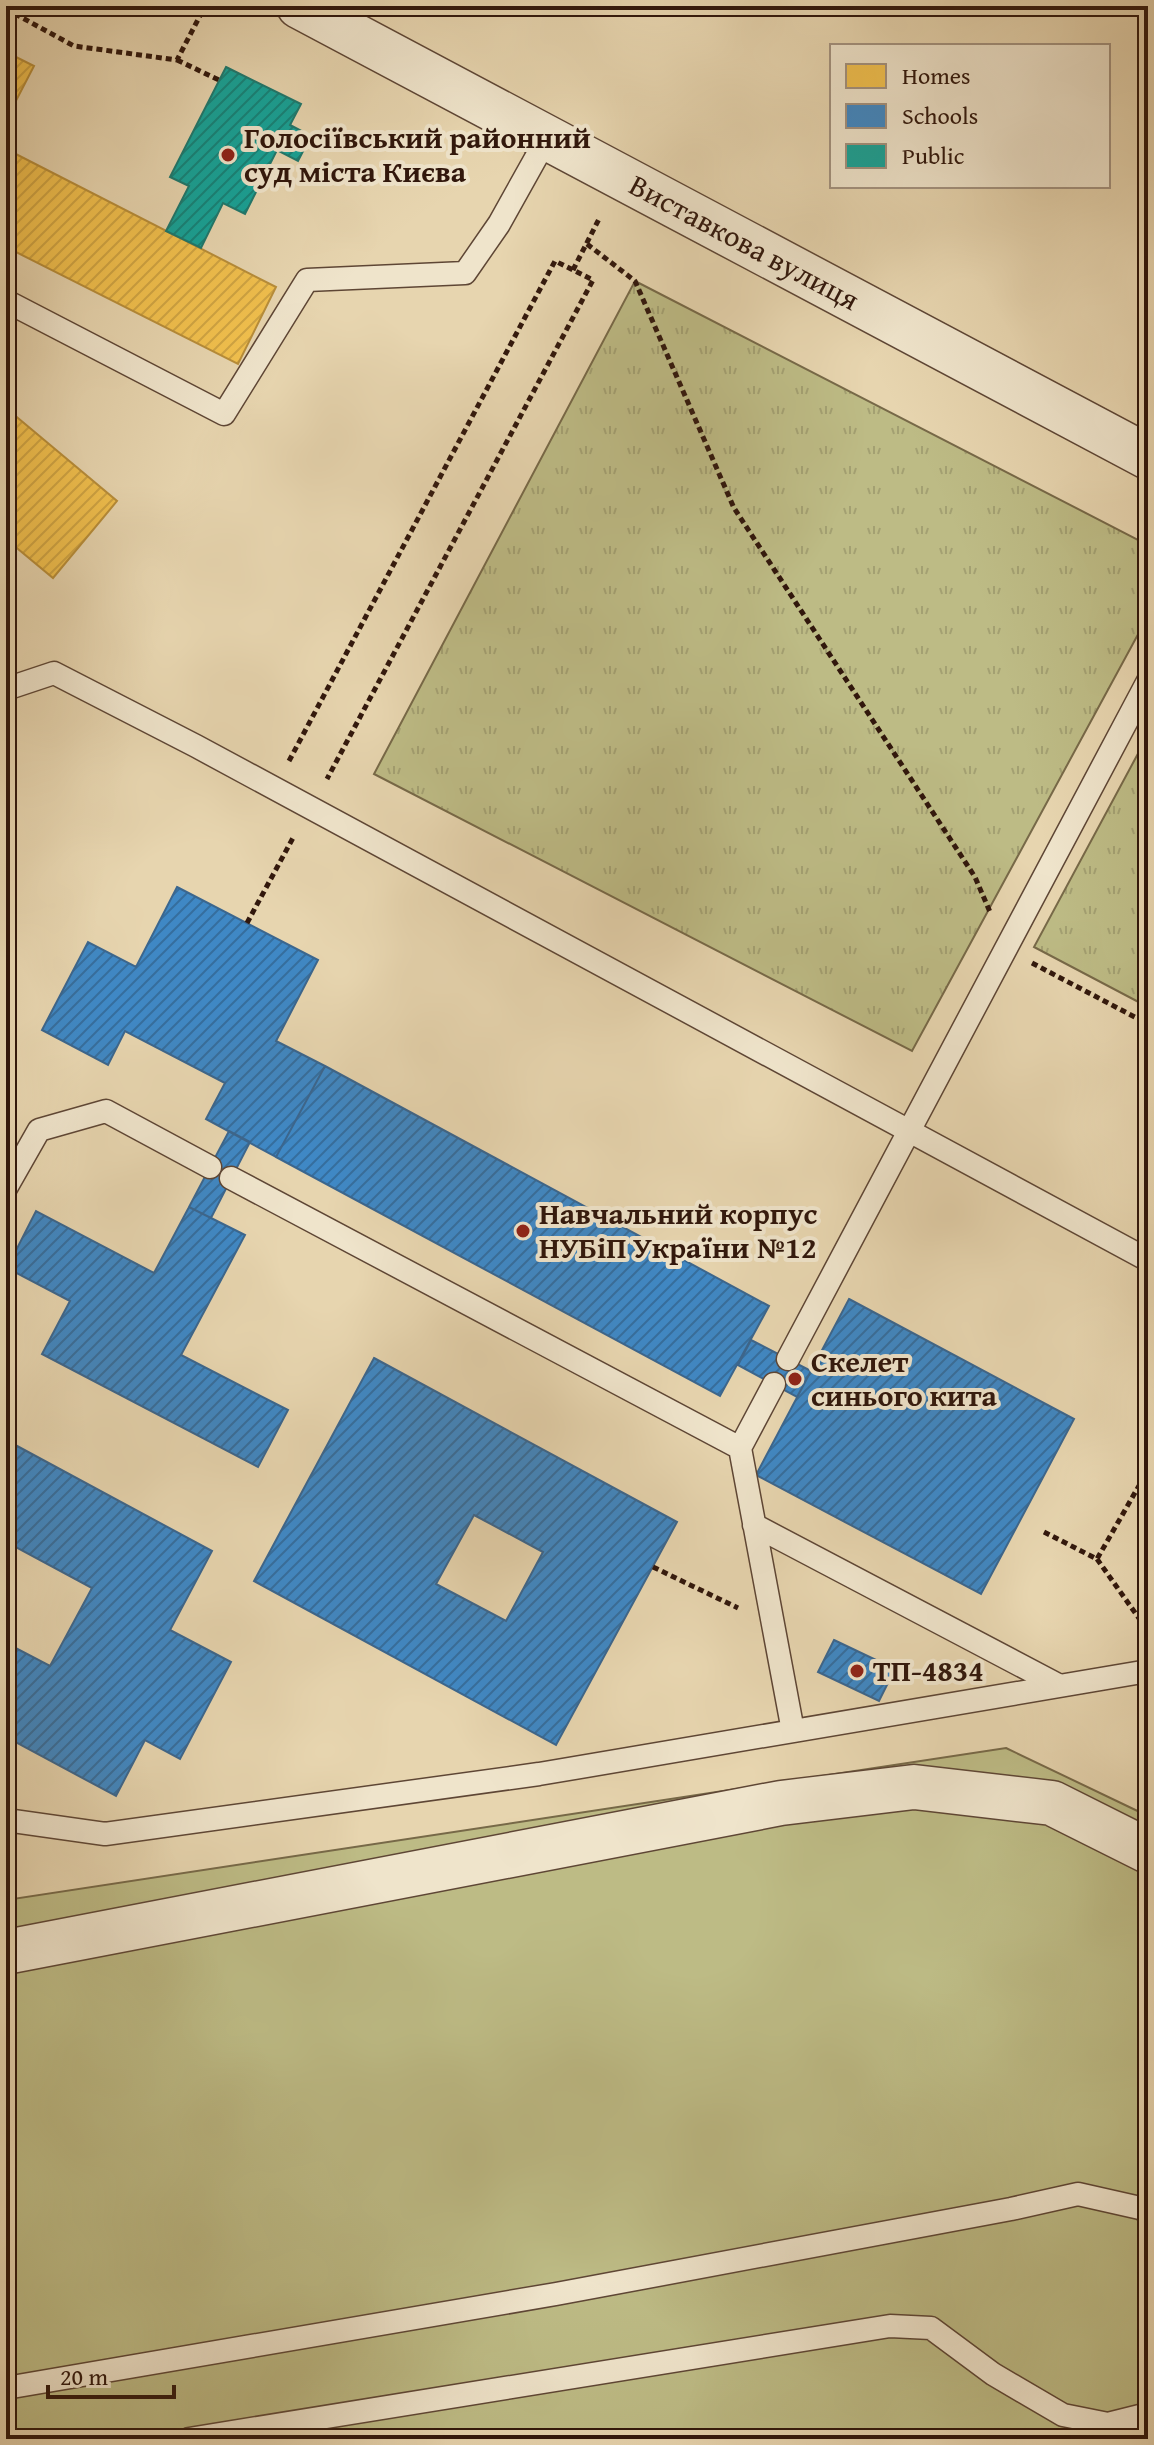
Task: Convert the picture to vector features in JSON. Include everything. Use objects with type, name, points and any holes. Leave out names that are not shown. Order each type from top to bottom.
[{"type":"street","name":"Виставкова вулиця","points":[[299,6],[1148,457]]},
{"type":"street","points":[[6,1952],[781,1803],[914,1787],[1052,1803],[1148,1851]]},
{"type":"lane","points":[[6,301],[224,414],[307,280],[465,273],[499,224],[547,138]]},
{"type":"lane","points":[[6,689],[54,673],[274,788],[1148,1260]]},
{"type":"lane","points":[[788,1359],[1148,681]]},
{"type":"lane","points":[[6,1188],[39,1130],[106,1111],[210,1167]]},
{"type":"lane","points":[[231,1178],[740,1448]]},
{"type":"lane","points":[[774,1384],[740,1448],[793,1731]]},
{"type":"lane","points":[[754,1525],[1058,1685]]},
{"type":"lane","points":[[6,1820],[105,1834],[539,1774],[1148,1671]]},
{"type":"lane","points":[[6,2388],[541,2297],[1078,2194],[1148,2212]]},
{"type":"lane","points":[[189,2439],[890,2326],[931,2328],[993,2374],[1063,2415],[1108,2424],[1148,2414]]},
{"type":"path","points":[[6,9],[74,46],[177,60],[219,80]]},
{"type":"path","points":[[177,60],[203,10]]},
{"type":"path","points":[[573,270],[601,217],[588,211]]},
{"type":"path","points":[[587,244],[635,281],[734,508],[975,877],[1006,949],[1148,1024]]},
{"type":"path","points":[[247,923],[593,280],[555,261],[274,788]]},
{"type":"path","points":[[1097,1559],[1148,1470]]},
{"type":"path","points":[[1044,1532],[1097,1559],[1148,1631]]},
{"type":"path","points":[[653,1567],[773,1625]]},
{"type":"green space","points":[[635,281],[1148,545],[1148,616],[912,1051],[374,774]]},
{"type":"green space","points":[[1148,735],[1148,1007],[1034,947]]},
{"type":"green space","points":[[1006,1748],[1148,1816],[1148,2439],[6,2439],[6,1900]]},
{"type":"building: Homes","points":[[6,52],[34,66],[6,120]]},
{"type":"building: Homes","points":[[6,149],[276,287],[238,364],[6,247]]},
{"type":"building: Homes","points":[[6,408],[117,501],[53,578],[6,539]]},
{"type":"building: Schools","points":[[177,887],[318,960],[276,1041],[325,1066],[276,1157],[206,1119],[225,1083],[125,1031],[108,1065],[42,1030],[88,942],[136,967]]},
{"type":"building: Schools","name":"Навчальний корпус НУБіП України №12","points":[[325,1066],[769,1306],[720,1396],[276,1157]]},
{"type":"building: Schools","points":[[229,1131],[250,1142],[211,1218],[189,1207]]},
{"type":"building: Schools","points":[[189,1207],[245,1235],[181,1355],[288,1410],[258,1467],[42,1354],[70,1301],[7,1268],[36,1211],[154,1273]]},
{"type":"building: Schools","points":[[849,1299],[1074,1419],[981,1594],[756,1475]]},
{"type":"building: Schools","points":[[751,1340],[811,1371],[797,1397],[738,1365]]},
{"type":"building: Schools","points":[[374,1358],[677,1522],[556,1745],[254,1581]],"holes":[[[474,1515],[543,1552],[506,1621],[436,1584]]]},
{"type":"building: Schools","points":[[6,1440],[212,1551],[170,1630],[231,1662],[180,1759],[145,1740],[116,1796],[6,1737],[6,1643],[50,1666],[92,1588],[14,1546],[6,1561]]},
{"type":"building: Schools","name":"ТП-4834","points":[[834,1640],[895,1669],[879,1701],[818,1672]]},
{"type":"building: Public","name":"Голосіївський районний суд міста Києва","points":[[226,67],[301,104],[290,125],[311,136],[298,161],[277,150],[245,214],[223,203],[201,248],[166,231],[189,186],[170,177]]},
{"type":"place","name":"Голосіївський районний суд міста Києва","points":[[228,155]]},
{"type":"place","name":"Навчальний корпус НУБіП України №12","points":[[523,1231]]},
{"type":"place","name":"Скелет синього кита","points":[[795,1379]]},
{"type":"place","name":"ТП-4834","points":[[857,1671]]}]
